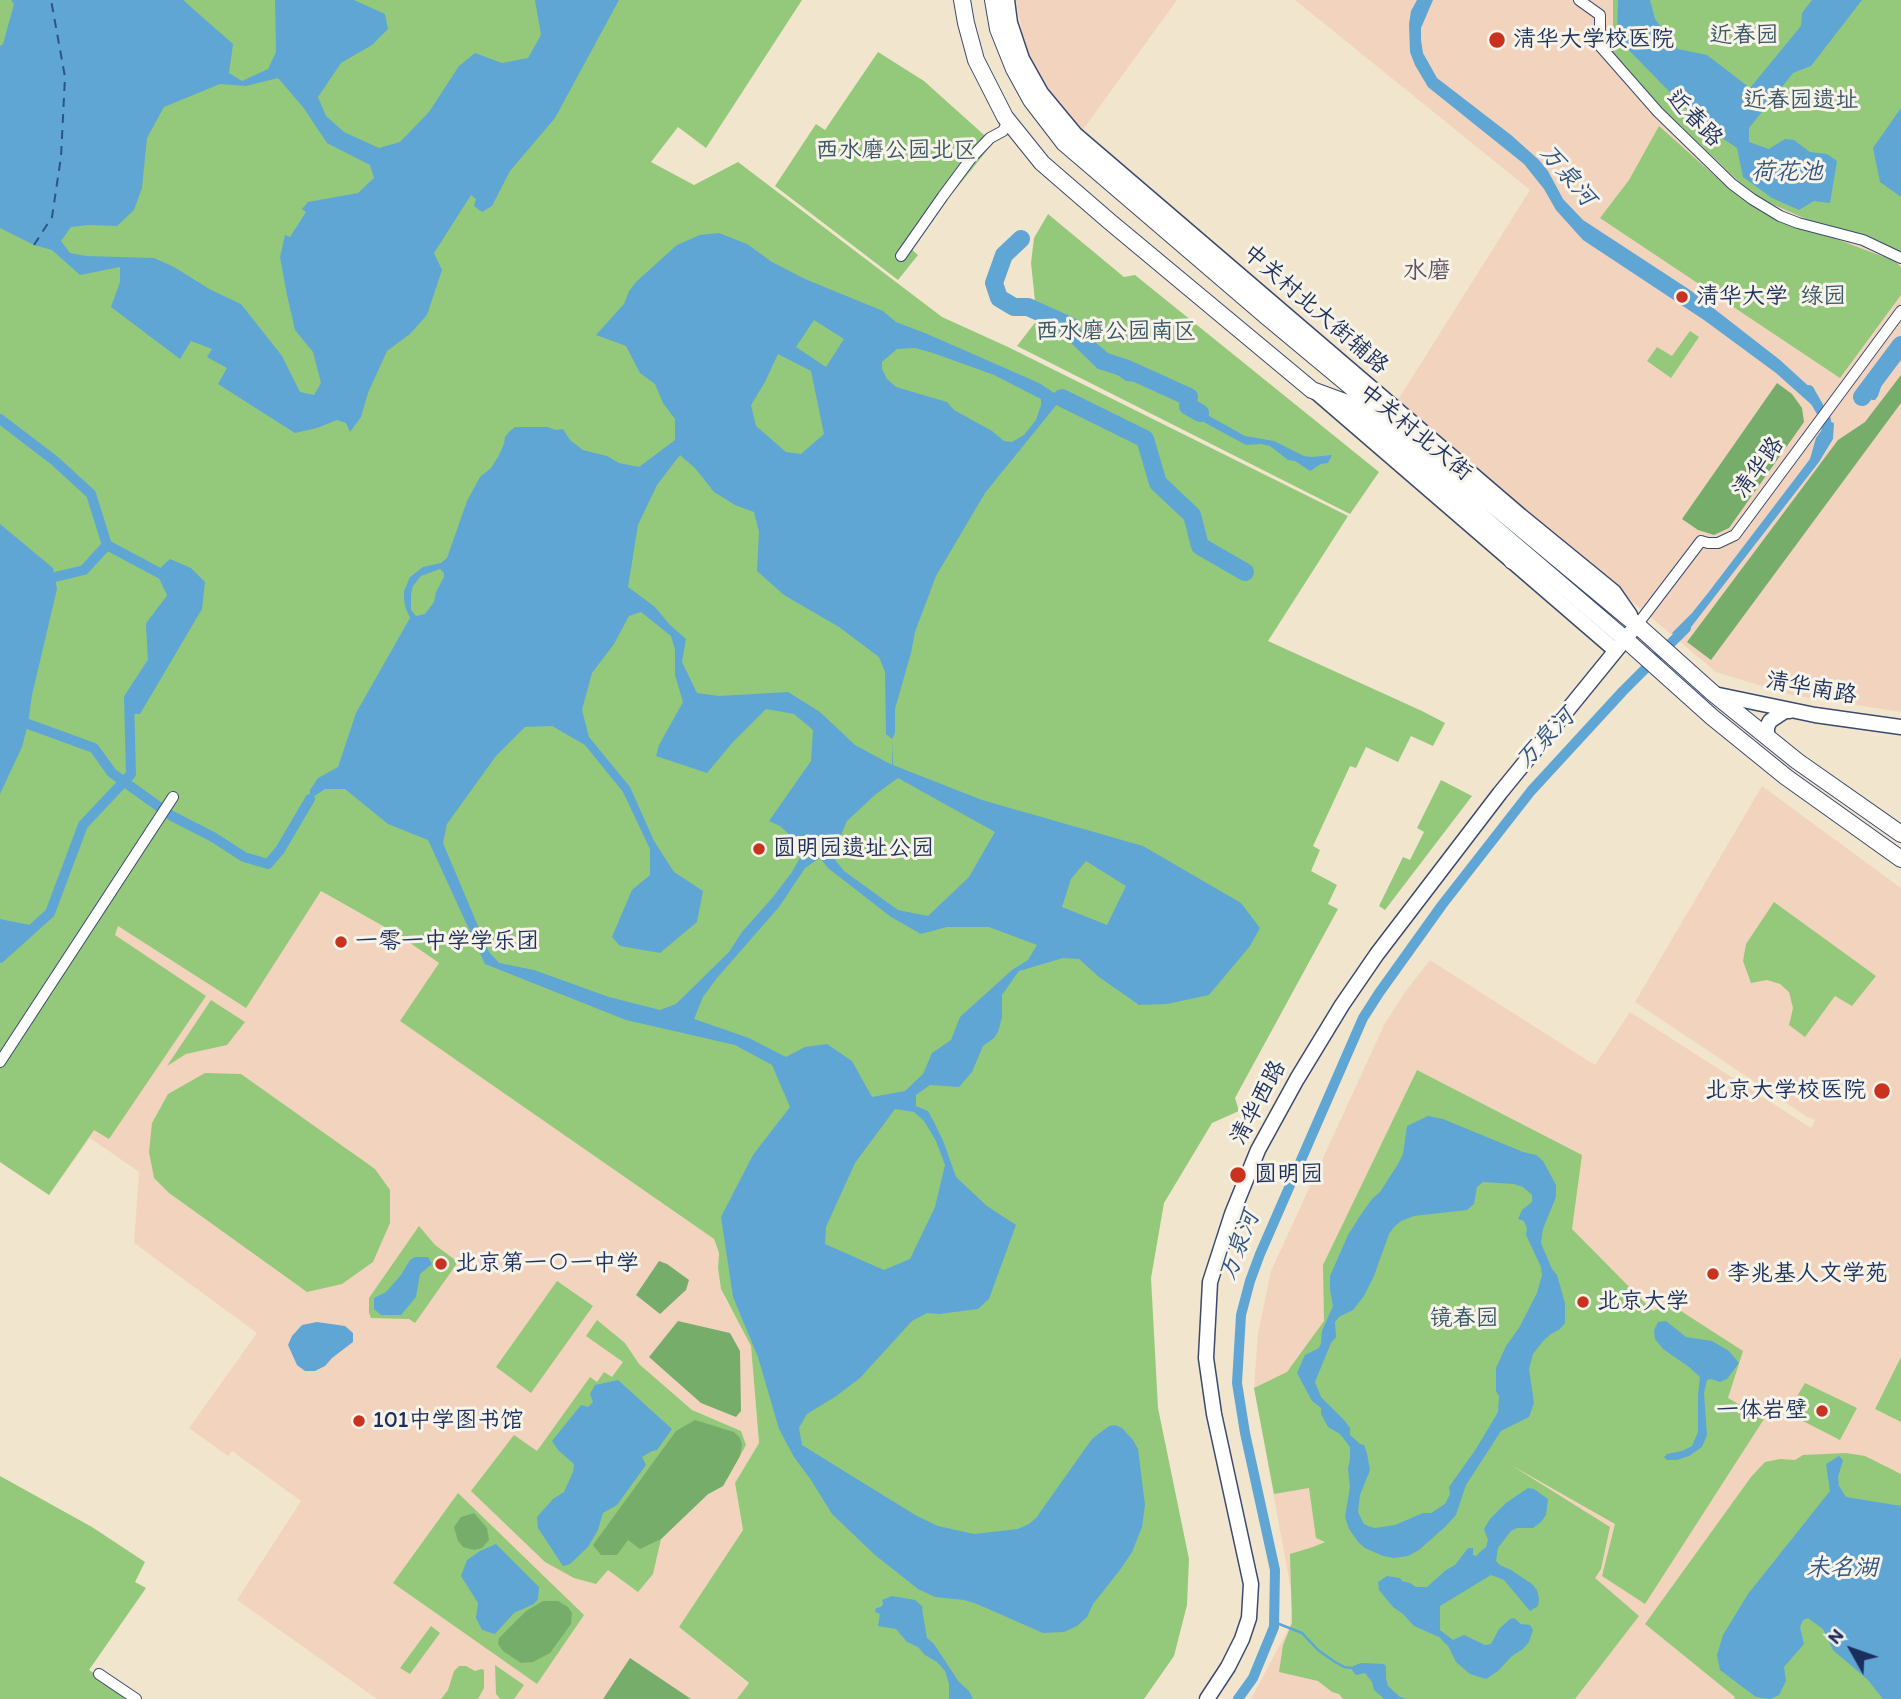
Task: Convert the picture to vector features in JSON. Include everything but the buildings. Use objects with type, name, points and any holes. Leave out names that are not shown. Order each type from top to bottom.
[{"type":"main road","name":"中关村北大街","points":[[962,0],[976,60],[1008,121],[1042,163],[1312,390],[1350,404],[1497,530],[1620,645],[1643,655],[1712,718],[1786,777],[1901,859]]},
{"type":"main road","name":"中关村北大街","points":[[993,0],[998,29],[1014,69],[1031,100],[1064,143],[1277,326],[1636,625],[1714,694],[1797,761],[1901,834]]},
{"type":"main road","points":[[1497,530],[1512,561]]},
{"type":"street","name":"中关村北大街辅路","points":[[1007,0],[1010,23],[1022,60],[1041,93],[1075,134],[1521,516],[1614,592],[1636,625]]},
{"type":"street","name":"近春路","points":[[1579,0],[1600,15],[1600,46],[1658,112],[1732,184],[1780,216],[1863,240],[1901,258]]},
{"type":"street","points":[[901,257],[972,157],[990,138],[1003,131],[1008,121]]},
{"type":"street","name":"清华路","points":[[1636,625],[1701,541],[1718,543],[1735,535],[1901,311]]},
{"type":"street","points":[[1312,390],[1512,561],[1620,645]]},
{"type":"street","name":"清华西路","points":[[1207,1699],[1242,1639],[1249,1618],[1251,1584],[1214,1414],[1206,1358],[1210,1282],[1232,1214],[1258,1150],[1342,1005],[1424,891],[1636,625]]},
{"type":"street","name":"清华南路","points":[[1714,694],[1901,727]]},
{"type":"street","points":[[1767,737],[1770,721],[1785,711],[1795,710]]},
{"type":"street","points":[[0,1062],[173,797]]},
{"type":"street","points":[[99,1674],[136,1699]]},
{"type":"shaded area","points":[[1016,0],[1177,0],[1082,131],[1048,97],[1027,59]]},
{"type":"shaded area","name":"清华大学","points":[[1295,0],[1901,0],[1901,712],[1791,695],[1716,672],[1396,403],[1530,190]]},
{"type":"shaded area","name":"北京大学","points":[[1762,786],[1901,888],[1901,1699],[1251,1699],[1290,1626],[1293,1601],[1254,1388],[1258,1333],[1271,1271],[1385,1023],[1430,960],[1595,1065],[1630,1012],[1811,1128],[1815,1120],[1635,1002]]},
{"type":"shaded area","name":"北京第一〇一中学","points":[[321,891],[397,934],[439,963],[401,1021],[714,1239],[719,1253],[718,1268],[725,1299],[751,1346],[759,1443],[735,1484],[743,1530],[679,1627],[749,1684],[737,1699],[691,1699],[631,1659],[603,1699],[377,1699],[237,1600],[301,1501],[232,1451],[228,1456],[189,1428],[257,1333],[134,1243],[139,1172],[90,1138],[49,1195],[0,1162],[118,926],[305,915]]},
{"type":"green space","name":"圆明园遗址公园","points":[[0,0],[802,0],[706,148],[678,127],[651,162],[694,185],[738,162],[942,317],[1008,347],[1348,516],[1268,641],[1445,723],[1433,746],[1411,736],[1398,762],[1366,747],[1356,768],[1350,766],[1313,846],[1320,850],[1311,871],[1337,885],[1328,904],[1338,909],[1235,1098],[1239,1111],[1212,1123],[1164,1203],[1151,1278],[1158,1408],[1189,1559],[1187,1605],[1174,1656],[1144,1699],[737,1699],[749,1683],[679,1627],[743,1530],[735,1483],[759,1443],[751,1346],[721,1289],[719,1253],[714,1239],[400,1021],[439,963],[397,934],[321,891],[246,1008],[118,926],[115,935],[206,996],[109,1139],[94,1130],[49,1195],[0,1162]]},
{"type":"green space","name":"近春园遗址","points":[[1613,0],[1901,0],[1901,254],[1815,223],[1754,196],[1662,108],[1613,53]]},
{"type":"green space","name":"西水磨公园北区","points":[[878,52],[924,81],[993,143],[909,247],[918,255],[898,280],[775,186],[816,124],[825,130]]},
{"type":"green space","name":"绿园","points":[[1659,126],[1725,185],[1779,221],[1895,261],[1901,267],[1901,295],[1840,378],[1600,218],[1629,180]]},
{"type":"green space","name":"西水磨公园南区","points":[[1048,214],[1124,277],[1135,275],[1379,472],[1350,514],[1017,346],[1037,320],[1031,263],[1034,238]]},
{"type":"green space","points":[[1690,331],[1699,337],[1671,378],[1647,361],[1657,347],[1672,356]]},
{"type":"green space","points":[[1901,375],[1901,403],[1711,660],[1687,642],[1838,440],[1865,422]]},
{"type":"green space","points":[[1777,383],[1792,394],[1802,408],[1804,422],[1729,528],[1714,535],[1698,530],[1682,519]]},
{"type":"green space","points":[[1441,780],[1472,796],[1385,910],[1379,906],[1403,857],[1410,860],[1424,832],[1417,828]]},
{"type":"green space","points":[[1774,902],[1876,976],[1852,1006],[1835,996],[1805,1037],[1789,1025],[1793,1008],[1789,992],[1780,984],[1767,980],[1751,983],[1743,961],[1746,944]]},
{"type":"green space","points":[[211,1000],[245,1022],[227,1045],[186,1054],[167,1066]]},
{"type":"green space","name":"镜春园","points":[[1417,1070],[1582,1155],[1572,1229],[1653,1311],[1670,1304],[1743,1351],[1728,1398],[1764,1419],[1645,1604],[1602,1576],[1615,1524],[1511,1465],[1610,1527],[1601,1569],[1595,1578],[1639,1616],[1575,1699],[1343,1699],[1318,1681],[1279,1672],[1283,1645],[1292,1623],[1290,1554],[1325,1542],[1316,1538],[1309,1488],[1274,1494],[1254,1388],[1287,1372],[1324,1321],[1323,1265]]},
{"type":"green space","points":[[205,1073],[241,1074],[375,1169],[390,1190],[390,1223],[373,1262],[342,1284],[307,1292],[169,1193],[154,1178],[149,1152],[152,1123],[168,1094]]},
{"type":"green space","points":[[419,1226],[435,1245],[458,1262],[415,1323],[409,1319],[371,1318],[369,1298]]},
{"type":"green space","points":[[659,1261],[689,1280],[686,1290],[660,1314],[636,1295]]},
{"type":"green space","points":[[557,1281],[593,1306],[531,1393],[496,1367]]},
{"type":"green space","points":[[597,1320],[625,1343],[639,1364],[692,1410],[741,1431],[746,1445],[723,1486],[708,1494],[661,1539],[653,1574],[638,1592],[608,1570],[596,1584],[574,1578],[545,1562],[471,1491],[514,1435],[537,1451],[590,1377],[597,1382],[604,1372],[612,1377],[623,1362],[586,1336]]},
{"type":"green space","points":[[678,1321],[730,1333],[740,1351],[741,1411],[736,1417],[701,1403],[649,1357]]},
{"type":"green space","points":[[1901,1357],[1901,1422],[1875,1409]]},
{"type":"green space","name":"一体岩壁","points":[[1805,1383],[1857,1408],[1840,1440],[1787,1413]]},
{"type":"green space","points":[[695,1420],[734,1432],[740,1438],[740,1456],[723,1486],[708,1494],[661,1539],[640,1549],[628,1540],[617,1555],[601,1555],[593,1545],[676,1431]]},
{"type":"green space","points":[[1846,1453],[1865,1456],[1901,1474],[1901,1699],[1734,1699],[1735,1697],[1645,1624],[1751,1477],[1765,1462],[1795,1460],[1803,1455]]},
{"type":"green space","points":[[0,1476],[92,1527],[145,1562],[135,1582],[146,1588],[89,1670],[133,1699],[0,1699]]},
{"type":"green space","points":[[458,1493],[584,1615],[537,1684],[393,1583]]},
{"type":"green space","points":[[474,1513],[487,1528],[489,1540],[482,1548],[474,1550],[463,1547],[454,1527],[461,1517]]},
{"type":"green space","points":[[543,1601],[558,1601],[568,1607],[572,1613],[571,1624],[550,1653],[533,1662],[521,1663],[503,1651],[498,1644],[499,1638],[526,1611]]},
{"type":"green space","points":[[431,1626],[440,1633],[410,1674],[400,1668]]},
{"type":"green space","points":[[630,1658],[691,1699],[603,1699]]},
{"type":"green space","points":[[495,1665],[524,1685],[514,1699],[500,1699],[496,1694]]},
{"type":"green space","points":[[459,1666],[475,1671],[484,1670],[484,1688],[478,1699],[441,1699]]},
{"type":"water","points":[[11,0],[183,0],[233,44],[229,73],[242,81],[268,69],[276,52],[275,0],[354,0],[385,14],[388,29],[372,45],[341,63],[318,97],[326,116],[344,132],[379,148],[400,142],[429,112],[459,66],[475,53],[502,63],[528,58],[541,35],[535,0],[619,0],[555,118],[510,171],[492,206],[482,212],[474,206],[476,199],[471,195],[434,253],[442,270],[427,315],[410,334],[387,351],[368,393],[361,417],[350,432],[346,423],[337,420],[295,433],[218,384],[227,368],[207,357],[212,349],[191,341],[180,359],[111,307],[120,282],[120,267],[80,275],[52,250],[34,245],[0,228],[0,46],[3,44],[14,4]],"holes":[[[278,78],[303,107],[327,143],[370,165],[374,178],[358,193],[308,202],[302,209],[306,212],[290,237],[285,235],[280,257],[295,330],[313,352],[321,383],[314,395],[300,392],[282,356],[241,304],[154,258],[86,256],[70,253],[61,241],[71,227],[117,226],[134,210],[142,188],[147,138],[164,107],[220,84],[246,86]]]},
{"type":"water","points":[[1417,0],[1433,0],[1421,28],[1421,40],[1423,53],[1437,78],[1539,160],[1563,199],[1583,220],[1690,290],[1780,360],[1815,392],[1819,399],[1813,406],[1776,373],[1704,320],[1583,240],[1556,210],[1544,189],[1524,164],[1428,87],[1410,52],[1409,24],[1411,11]]},
{"type":"water","name":"荷花池","points":[[1618,0],[1650,0],[1655,19],[1678,49],[1707,55],[1750,88],[1801,26],[1802,13],[1812,0],[1862,0],[1811,66],[1793,73],[1749,128],[1749,142],[1769,149],[1785,139],[1794,140],[1810,152],[1827,154],[1837,161],[1830,203],[1814,201],[1799,210],[1772,198],[1743,177],[1737,148],[1701,124],[1617,38]]},
{"type":"water","points":[[1901,108],[1901,197],[1880,182],[1873,148]]},
{"type":"water","points":[[719,233],[747,244],[772,262],[805,279],[883,311],[896,322],[1039,383],[1062,398],[985,493],[936,576],[915,632],[895,709],[893,765],[982,800],[1143,846],[1241,903],[1260,928],[1250,946],[1209,995],[1167,1004],[1139,1005],[1099,977],[1079,959],[1063,958],[1019,971],[1002,995],[1002,1017],[998,1032],[983,1046],[972,1072],[959,1087],[930,1085],[916,1095],[916,1106],[928,1111],[944,1143],[956,1177],[987,1206],[1016,1225],[989,1299],[978,1309],[927,1313],[912,1321],[860,1378],[807,1414],[799,1428],[802,1445],[917,1516],[938,1526],[974,1534],[1018,1529],[1029,1524],[1092,1439],[1109,1426],[1122,1428],[1138,1449],[1145,1505],[1142,1527],[1132,1552],[1093,1604],[1087,1617],[1064,1632],[1043,1633],[977,1604],[935,1597],[918,1589],[875,1555],[832,1514],[779,1429],[758,1357],[733,1297],[721,1217],[753,1155],[790,1107],[772,1065],[735,1045],[626,1020],[485,964],[428,840],[388,824],[345,789],[325,789],[310,799],[310,790],[318,778],[338,767],[356,713],[410,618],[404,591],[410,577],[423,567],[441,563],[447,558],[467,501],[480,477],[491,468],[498,457],[510,431],[515,427],[563,429],[570,440],[583,450],[639,467],[675,440],[675,419],[663,403],[655,384],[640,373],[626,346],[596,335],[624,304],[637,281],[677,245],[700,235]],"holes":[[[814,320],[844,339],[826,367],[796,347]],[[915,348],[994,375],[1041,399],[1041,405],[1036,420],[1024,435],[1012,442],[1004,441],[992,431],[954,410],[947,402],[896,387],[887,379],[882,362],[897,349]],[[778,354],[811,371],[824,434],[801,454],[786,452],[756,426],[751,405]],[[680,455],[695,468],[714,492],[735,505],[754,512],[759,532],[757,571],[784,595],[839,627],[879,657],[885,672],[886,734],[892,739],[892,765],[855,745],[820,712],[788,692],[719,696],[697,693],[682,662],[686,639],[655,607],[628,587],[638,525],[657,485]],[[440,569],[444,573],[434,602],[425,614],[416,616],[411,610],[413,586],[421,576]],[[641,612],[671,636],[675,650],[675,675],[683,702],[659,745],[656,756],[707,773],[766,709],[794,714],[813,730],[811,761],[769,821],[780,826],[805,849],[792,872],[742,932],[729,952],[676,1004],[660,1010],[609,997],[534,970],[499,963],[489,952],[443,843],[447,824],[496,756],[525,727],[552,726],[585,745],[623,792],[650,849],[650,875],[632,890],[612,937],[620,946],[660,953],[697,922],[703,891],[674,872],[654,841],[630,787],[589,737],[582,710],[592,673],[614,644],[629,616]],[[898,778],[995,832],[969,877],[928,916],[898,910],[844,871],[832,856],[847,821]],[[820,858],[828,868],[891,917],[921,934],[947,927],[989,927],[1037,945],[1028,960],[1012,970],[960,1017],[951,1040],[932,1053],[923,1074],[905,1091],[872,1097],[852,1061],[827,1044],[805,1047],[786,1057],[749,1038],[694,1019],[703,997],[779,907],[805,868]],[[1086,861],[1126,886],[1107,925],[1062,907],[1071,879]],[[895,1109],[914,1112],[924,1121],[936,1141],[945,1165],[935,1207],[910,1259],[884,1270],[825,1244],[826,1227],[855,1163]]]},
{"type":"water","points":[[1050,314],[1066,323],[1074,324],[1129,371],[1142,372],[1191,398],[1193,407],[1245,436],[1274,441],[1304,456],[1332,455],[1328,463],[1310,471],[1295,461],[1288,460],[1270,446],[1246,445],[1187,413],[1181,399],[1154,384],[1126,381],[1112,371],[1098,369],[1072,344],[1068,332],[1049,319]]},
{"type":"water","points":[[1901,343],[1901,356],[1883,381],[1878,396],[1872,400],[1865,391]]},
{"type":"water","points":[[1828,421],[1834,423],[1833,439],[1819,462],[1681,640],[1672,633],[1708,593],[1810,459],[1816,438]]},
{"type":"water","points":[[0,524],[53,568],[57,589],[22,747],[0,794]]},
{"type":"water","points":[[170,559],[191,568],[205,582],[202,609],[140,714],[130,714],[129,698],[153,661],[151,625],[173,596],[163,575],[157,571]]},
{"type":"water","points":[[0,919],[30,925],[33,928],[0,957]]},
{"type":"water","points":[[1428,1116],[1443,1119],[1536,1155],[1543,1161],[1556,1185],[1556,1197],[1543,1229],[1541,1243],[1557,1275],[1565,1303],[1565,1323],[1543,1341],[1533,1354],[1529,1369],[1534,1403],[1529,1417],[1501,1431],[1466,1485],[1456,1515],[1445,1527],[1419,1550],[1408,1556],[1394,1558],[1365,1548],[1349,1529],[1345,1517],[1350,1487],[1350,1447],[1340,1434],[1328,1427],[1321,1408],[1312,1401],[1297,1373],[1305,1355],[1319,1348],[1322,1331],[1333,1306],[1330,1276],[1348,1235],[1398,1164],[1403,1154],[1407,1126]],"holes":[[[1483,1182],[1523,1187],[1532,1195],[1532,1202],[1522,1210],[1518,1219],[1524,1221],[1526,1235],[1542,1275],[1537,1293],[1496,1368],[1498,1412],[1449,1487],[1450,1494],[1445,1504],[1431,1513],[1423,1513],[1395,1525],[1375,1528],[1368,1526],[1358,1512],[1360,1495],[1370,1470],[1367,1453],[1364,1445],[1350,1435],[1350,1428],[1345,1421],[1321,1397],[1315,1382],[1336,1337],[1335,1322],[1353,1310],[1364,1296],[1389,1234],[1401,1221],[1414,1216],[1467,1210],[1474,1204],[1477,1187]]]},
{"type":"water","points":[[415,1257],[428,1257],[432,1264],[420,1274],[416,1297],[401,1315],[381,1315],[374,1309],[374,1298],[386,1292]]},
{"type":"water","points":[[1666,1321],[1686,1337],[1712,1341],[1729,1351],[1739,1363],[1727,1379],[1720,1382],[1707,1380],[1704,1393],[1707,1435],[1702,1447],[1677,1460],[1667,1460],[1664,1457],[1692,1446],[1698,1432],[1700,1377],[1663,1349],[1655,1339],[1654,1330],[1658,1322]]},
{"type":"water","points":[[317,1322],[345,1326],[353,1333],[353,1342],[325,1366],[315,1371],[305,1371],[297,1365],[288,1345],[302,1325]]},
{"type":"water","points":[[618,1380],[672,1429],[657,1450],[642,1457],[646,1465],[617,1505],[603,1513],[598,1530],[588,1547],[570,1564],[563,1566],[538,1528],[537,1517],[553,1499],[564,1492],[573,1472],[574,1464],[552,1441],[581,1405],[588,1407],[593,1402],[590,1394],[595,1385]]},
{"type":"water","name":"未名湖","points":[[1839,1456],[1843,1460],[1838,1477],[1839,1486],[1846,1497],[1901,1506],[1901,1699],[1883,1699],[1868,1680],[1833,1650],[1823,1629],[1808,1618],[1803,1620],[1800,1627],[1804,1644],[1784,1667],[1786,1681],[1779,1695],[1771,1699],[1756,1697],[1720,1670],[1717,1655],[1723,1635],[1748,1594],[1830,1491],[1826,1464]]},
{"type":"water","points":[[1528,1488],[1548,1499],[1546,1515],[1533,1528],[1517,1528],[1511,1531],[1498,1548],[1496,1561],[1532,1584],[1537,1590],[1538,1606],[1530,1611],[1504,1580],[1491,1575],[1440,1606],[1440,1630],[1453,1640],[1464,1635],[1485,1645],[1491,1644],[1499,1629],[1510,1619],[1514,1618],[1521,1624],[1530,1625],[1533,1630],[1529,1642],[1486,1679],[1470,1674],[1456,1662],[1448,1646],[1439,1637],[1414,1626],[1379,1590],[1378,1582],[1387,1576],[1400,1578],[1416,1587],[1427,1587],[1455,1565],[1468,1548],[1473,1548],[1473,1555],[1476,1556],[1486,1547],[1488,1540],[1484,1529],[1490,1519],[1506,1503]]},
{"type":"water","points":[[496,1544],[539,1587],[538,1599],[534,1604],[514,1613],[495,1634],[482,1630],[476,1618],[478,1603],[461,1576],[467,1560]]},
{"type":"water","points":[[892,1596],[915,1600],[923,1607],[927,1638],[973,1699],[949,1699],[949,1684],[945,1671],[937,1662],[907,1642],[896,1629],[878,1626],[880,1614],[875,1612],[876,1608],[881,1607],[882,1600]]},
{"type":"water","points":[[1361,1663],[1384,1664],[1388,1686],[1400,1697],[1407,1699],[1384,1699],[1374,1690],[1365,1673],[1356,1675],[1352,1670],[1353,1666]]},
{"type":"waterway","points":[[1021,239],[1004,255],[994,283],[999,298],[1014,307],[1028,307],[1070,326]]},
{"type":"waterway","name":"万泉河","points":[[1862,397],[1901,345]]},
{"type":"waterway","points":[[1103,361],[1189,397],[1188,406],[1200,413]]},
{"type":"waterway","name":"万泉河","points":[[1809,390],[1826,420],[1827,435]]},
{"type":"waterway","points":[[1062,398],[1145,439],[1158,483],[1192,515],[1200,546],[1245,572]]},
{"type":"waterway","points":[[0,419],[55,461],[91,494],[107,545],[163,575],[173,596],[151,625],[153,661],[129,698],[131,774],[83,825],[50,913],[0,958]]},
{"type":"waterway","points":[[55,577],[84,570],[107,545]]},
{"type":"waterway","name":"万泉河","points":[[1238,1699],[1253,1678],[1274,1627],[1275,1570],[1245,1433],[1237,1383],[1241,1315],[1260,1254],[1363,1018],[1379,993],[1442,905],[1531,791],[1623,691],[1686,628]]},
{"type":"waterway","points":[[28,724],[94,748],[112,773],[172,816],[244,857],[268,864],[280,850],[310,799]]},
{"type":"waterway","points":[[1274,1622],[1302,1633],[1318,1650],[1335,1662],[1352,1668]]},
{"type":"ferry route","points":[[34,245],[52,217],[61,157],[65,77],[51,0]]},
{"type":"place","name":"清华大学校医院","points":[[1497,40]]},
{"type":"place","name":"清华大学","points":[[1682,297]]},
{"type":"place","name":"圆明园遗址公园","points":[[759,849]]},
{"type":"place","name":"一零一中学学乐团","points":[[341,942]]},
{"type":"place","name":"北京大学校医院","points":[[1882,1091]]},
{"type":"place","name":"圆明园","points":[[1238,1175]]},
{"type":"place","name":"北京第一〇一中学","points":[[441,1264]]},
{"type":"place","name":"李兆基人文学苑","points":[[1713,1274]]},
{"type":"place","name":"北京大学","points":[[1583,1302]]},
{"type":"place","name":"一体岩壁","points":[[1822,1411]]},
{"type":"place","name":"101中学图书馆","points":[[359,1421]]},
{"type":"district","name":"水磨","points":[[1427,272]]},
{"type":"park label","name":"近春园","points":[[1744,36]]}]
